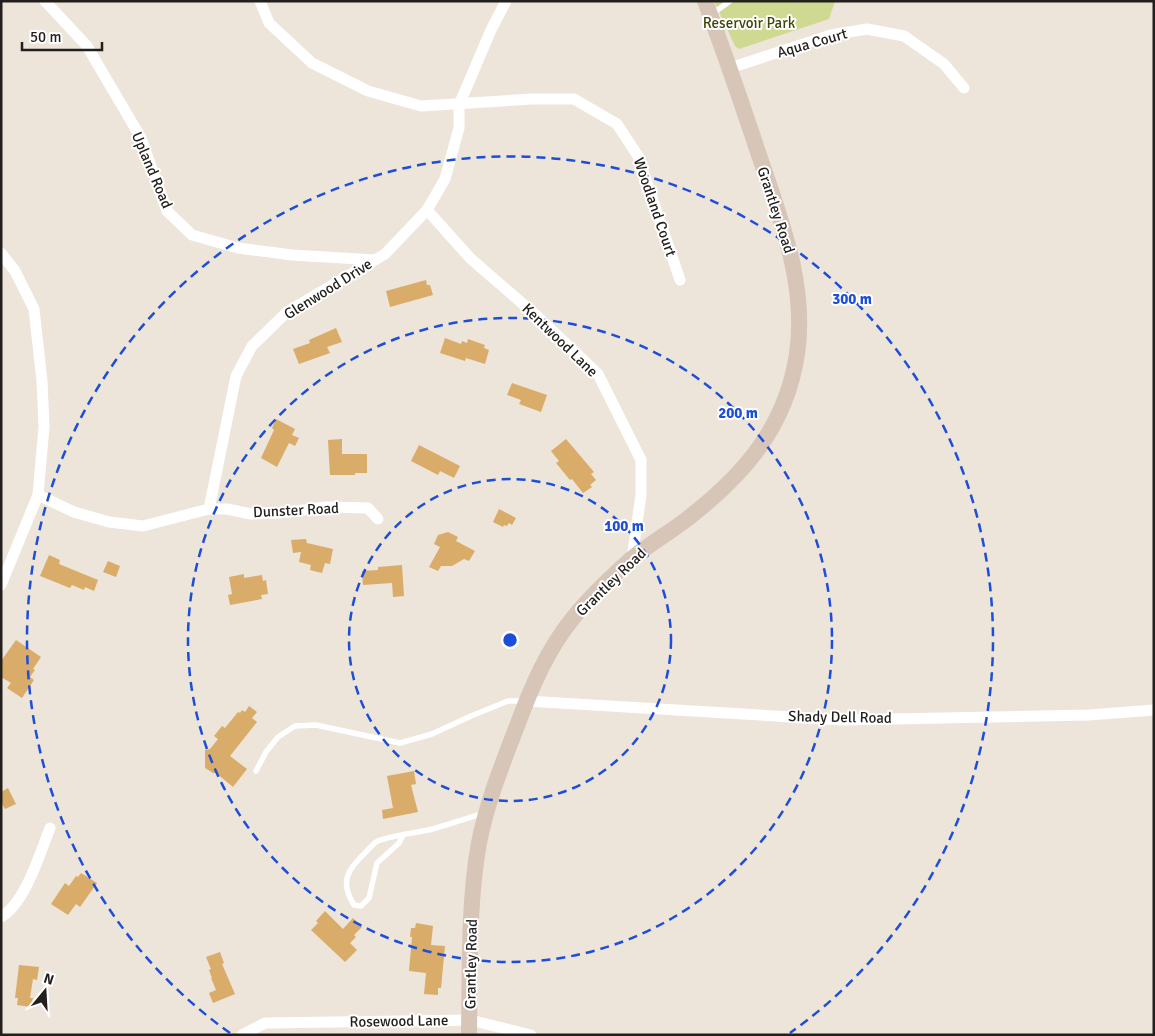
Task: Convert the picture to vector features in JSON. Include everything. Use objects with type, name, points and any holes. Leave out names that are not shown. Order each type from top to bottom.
[{"type":"street","name":"Upland Road","points":[[45,1],[87,46],[141,138],[167,211],[192,235],[238,248],[292,255],[375,260]]},
{"type":"street","name":"Woodland Court","points":[[260,1],[269,23],[312,63],[368,91],[421,106],[574,99],[617,124],[638,156],[680,280]]},
{"type":"street","name":"Glenwood Drive","points":[[209,509],[236,376],[252,346],[287,312],[385,254],[427,210],[445,179],[459,128],[460,105],[491,30],[506,1]]},
{"type":"street","name":"Grantley Road","points":[[469,1027],[472,902],[475,870],[486,813],[526,701],[551,651],[571,620],[591,598],[632,558],[687,519],[723,489],[745,466],[762,444],[783,406],[792,380],[797,353],[799,318],[798,290],[793,262],[730,68],[708,8]]},
{"type":"street","name":"Aqua Court","points":[[730,68],[831,35],[868,28],[904,36],[944,64],[964,88]]},
{"type":"street","name":"Kentwood Lane","points":[[427,210],[470,258],[538,317],[598,374],[641,460],[641,495],[632,558]]},
{"type":"street","points":[[1,253],[15,271],[34,309],[42,381],[44,427],[38,495],[1,585]]},
{"type":"street","points":[[38,495],[74,512],[109,522],[143,526],[209,509]]},
{"type":"street","name":"Dunster Road","points":[[209,509],[227,509],[251,514],[280,513],[326,507],[368,508],[378,519]]},
{"type":"street","name":"Shady Dell Road","points":[[526,701],[842,720],[1089,715],[1154,710]]},
{"type":"street","points":[[1,917],[6,915],[24,893],[50,828]]},
{"type":"street","name":"Rosewood Lane","points":[[242,1035],[266,1023],[469,1027],[531,1035]]},
{"type":"lane","points":[[708,8],[730,1]]},
{"type":"lane","points":[[256,771],[266,752],[278,737],[295,726],[316,725],[400,743],[432,734],[508,701],[526,701]]},
{"type":"lane","points":[[403,835],[399,842],[377,863],[369,898],[361,906],[354,905],[348,896],[347,876],[352,865],[377,841],[457,822],[486,813]]},
{"type":"green space","name":"Reservoir Park","points":[[714,1],[835,1],[829,19],[739,49],[735,46]]},
{"type":"building","points":[[426,280],[427,285],[430,285],[433,295],[390,307],[386,291]]},
{"type":"building","points":[[336,328],[342,342],[327,347],[330,353],[299,364],[293,349],[310,343],[309,340]]},
{"type":"building","points":[[445,338],[461,344],[462,341],[467,343],[468,339],[485,345],[484,348],[489,350],[485,364],[466,358],[465,361],[440,353]]},
{"type":"building","points":[[512,383],[547,395],[541,412],[519,404],[521,400],[507,395]]},
{"type":"building","points":[[276,419],[295,429],[292,435],[299,438],[295,446],[289,443],[277,467],[261,458],[274,430],[272,428]]},
{"type":"building","points":[[342,439],[342,454],[367,454],[367,473],[330,475],[328,440]]},
{"type":"building","points":[[566,439],[594,472],[591,474],[596,480],[590,485],[592,487],[583,493],[556,463],[559,461],[551,451]]},
{"type":"building","points":[[419,445],[460,466],[454,478],[440,471],[438,475],[411,461]]},
{"type":"building","points":[[499,509],[516,518],[512,525],[509,523],[503,527],[493,522]]},
{"type":"building","points":[[448,532],[458,537],[456,541],[475,551],[469,561],[464,559],[452,566],[441,566],[438,571],[429,567],[440,547],[434,544],[438,535]]},
{"type":"building","points":[[306,539],[307,543],[333,549],[330,564],[325,563],[322,573],[310,570],[311,565],[299,562],[301,552],[293,553],[291,540]]},
{"type":"building","points":[[49,555],[60,560],[59,564],[98,580],[94,591],[85,587],[84,590],[72,585],[70,588],[40,576]]},
{"type":"building","points":[[108,561],[120,566],[116,577],[103,572]]},
{"type":"building","points":[[402,565],[404,596],[393,597],[392,583],[363,585],[362,571],[378,570],[378,567]]},
{"type":"building","points":[[244,574],[244,578],[262,575],[263,581],[266,580],[268,594],[261,595],[262,599],[230,605],[228,595],[232,594],[229,577]]},
{"type":"building","points":[[16,640],[41,657],[30,677],[34,680],[22,698],[7,688],[11,683],[1,677],[1,661]]},
{"type":"building","points":[[249,706],[257,712],[252,718],[257,722],[230,756],[247,769],[233,787],[216,773],[205,768],[205,750],[210,749],[218,739],[214,736],[222,726],[225,728],[238,712],[240,713],[242,710],[245,712]]},
{"type":"building","points":[[414,771],[416,784],[411,785],[418,812],[383,819],[382,810],[393,808],[387,776]]},
{"type":"building","points":[[8,788],[16,804],[5,809],[1,802],[1,792]]},
{"type":"building","points":[[81,873],[97,883],[80,907],[76,904],[68,915],[51,904],[65,883],[69,886],[76,876],[78,877]]},
{"type":"building","points":[[325,911],[343,929],[353,918],[362,927],[354,935],[356,937],[350,943],[357,950],[345,962],[311,930]]},
{"type":"building","points":[[416,923],[433,926],[431,945],[445,946],[441,988],[438,988],[438,995],[424,994],[426,973],[409,971],[411,928],[415,928]]},
{"type":"building","points":[[220,952],[224,963],[222,964],[235,994],[213,1003],[209,993],[216,990],[206,957]]},
{"type":"building","points":[[19,965],[39,967],[37,980],[33,979],[30,998],[33,998],[31,1007],[17,1005],[18,998],[15,998]]}]
